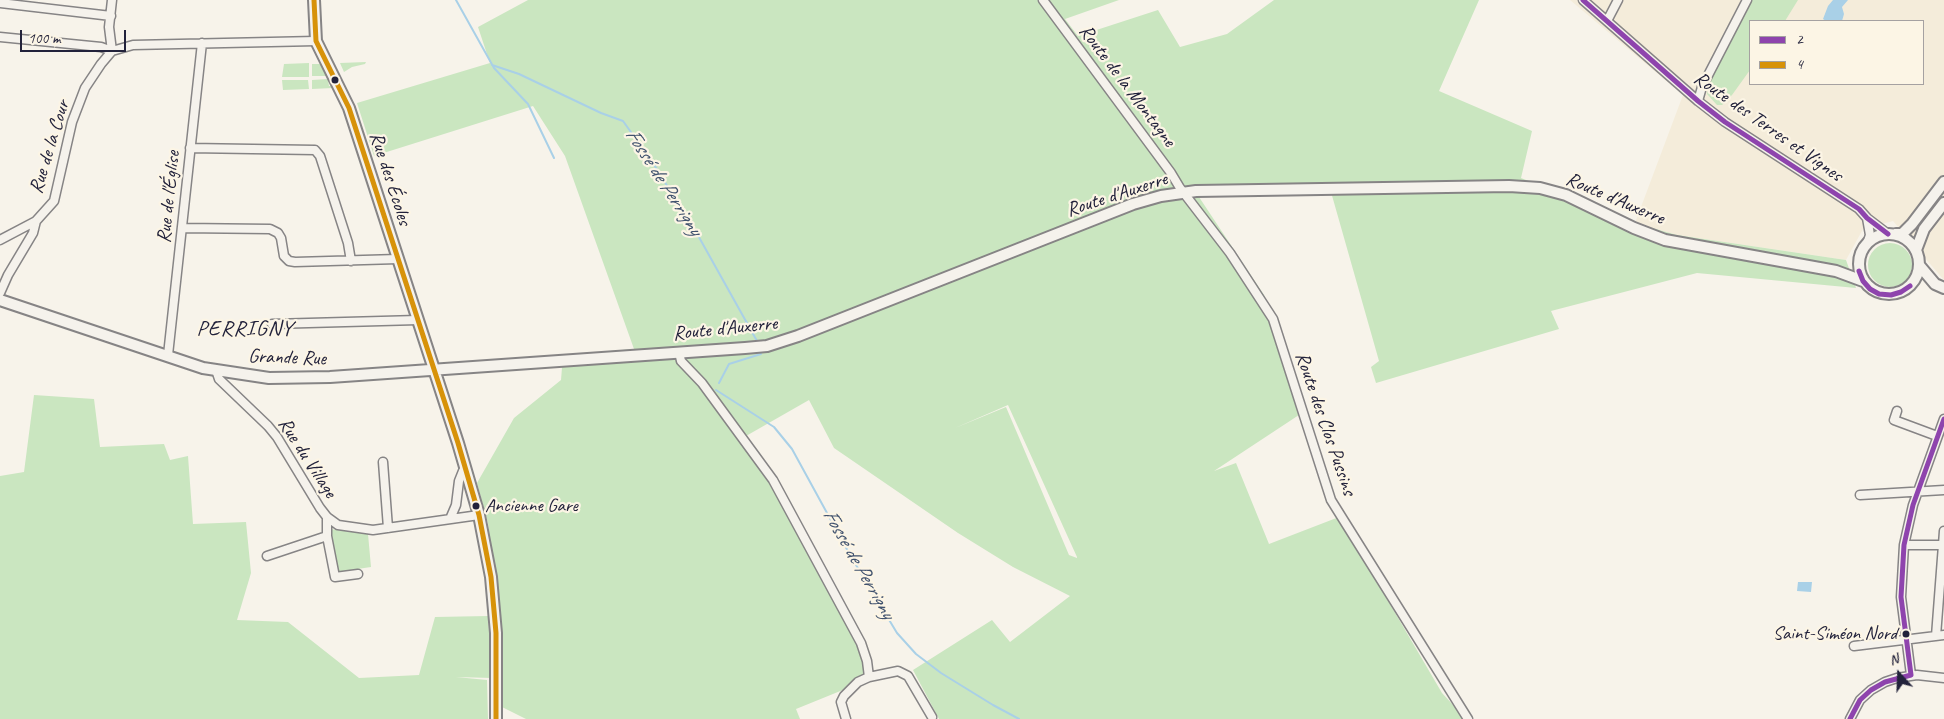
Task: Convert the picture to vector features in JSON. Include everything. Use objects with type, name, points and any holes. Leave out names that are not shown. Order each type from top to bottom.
[{"type":"street","points":[[112,0],[109,27],[112,51]]},
{"type":"street","name":"Rue des Écoles","points":[[314,0],[316,41],[349,108],[479,515],[492,586],[496,633],[496,719]]},
{"type":"street","name":"Route de la Montagne","points":[[1043,0],[1183,192]]},
{"type":"street","name":"Route des Terres et Vignes","points":[[1583,0],[1698,101],[1725,122],[1858,209],[1867,218],[1892,234]]},
{"type":"street","points":[[1606,21],[1618,0]]},
{"type":"street","points":[[0,3],[41,4],[111,16]]},
{"type":"street","points":[[1698,101],[1702,86],[1745,4]]},
{"type":"street","points":[[0,37],[101,47],[112,51],[133,45],[316,41]]},
{"type":"street","name":"Rue de l'Église","points":[[168,355],[202,43]]},
{"type":"street","name":"Rue de la Cour","points":[[36,222],[54,201],[72,122],[85,88],[112,51]]},
{"type":"street","points":[[190,148],[315,150],[320,156],[343,226],[351,261]]},
{"type":"street","points":[[1868,241],[1878,236],[1902,234],[1944,182]]},
{"type":"street","name":"Route d'Auxerre","points":[[434,370],[759,347],[787,340],[1133,204],[1155,197],[1183,192],[1509,186],[1540,188],[1566,195],[1634,228],[1665,240],[1836,270],[1863,281]]},
{"type":"street","name":"Route des Clos Pussins","points":[[1183,192],[1230,253],[1273,319],[1331,500],[1468,719]]},
{"type":"street","points":[[1916,250],[1924,229],[1944,203]]},
{"type":"street","points":[[1867,218],[1870,235],[1860,254],[1858,261],[1859,272],[1863,281],[1870,289],[1880,294],[1890,295],[1901,292],[1912,284],[1917,277],[1919,265],[1916,250],[1911,243],[1892,234]]},
{"type":"street","points":[[0,240],[36,222]]},
{"type":"street","points":[[0,294],[8,276],[33,233],[36,222]]},
{"type":"street","points":[[182,228],[270,229],[278,233],[281,238],[284,256],[289,261],[398,259]]},
{"type":"street","points":[[1836,270],[1852,267],[1858,261]]},
{"type":"street","points":[[1919,265],[1939,286]]},
{"type":"street","points":[[1912,284],[1939,286]]},
{"type":"street","name":"Grande Rue","points":[[0,300],[203,368],[287,379],[434,370]]},
{"type":"street","points":[[272,324],[418,320]]},
{"type":"street","points":[[679,352],[681,361],[702,383],[773,480],[861,643],[867,661],[869,677]]},
{"type":"street","name":"Rue du Village","points":[[216,370],[219,379],[277,437],[327,517],[338,525],[373,530],[479,515]]},
{"type":"street","points":[[1898,411],[1894,420],[1937,436]]},
{"type":"street","points":[[1910,675],[1901,597],[1904,545],[1918,492],[1944,420]]},
{"type":"street","points":[[382,462],[388,528]]},
{"type":"street","points":[[450,519],[456,505],[459,481],[463,471],[466,470]]},
{"type":"street","points":[[1860,495],[1944,490]]},
{"type":"street","points":[[327,517],[327,536],[335,577],[358,574]]},
{"type":"street","points":[[1854,646],[1940,636],[1944,531]]},
{"type":"street","points":[[268,556],[327,536]]},
{"type":"street","points":[[1904,545],[1943,545]]},
{"type":"street","points":[[846,719],[841,702],[844,696],[858,682],[869,677],[901,671],[908,676],[932,717]]},
{"type":"street","points":[[1850,719],[1860,700],[1871,690],[1885,682],[1910,675],[1944,678]]},
{"type":"shaded area","points":[[1570,0],[1944,0],[1944,280],[1893,221],[1863,229],[1846,260],[1677,235],[1635,223],[1683,95]]},
{"type":"green space","points":[[528,0],[1119,0],[1065,19],[1078,36],[1158,10],[1180,47],[1227,34],[1274,0],[1479,0],[1439,91],[1532,131],[1521,178],[1635,223],[1677,235],[1846,260],[1856,288],[1697,273],[1551,311],[1559,329],[1376,383],[1371,367],[1379,361],[1331,192],[1199,197],[1264,295],[1305,411],[1214,471],[1236,463],[1269,544],[1339,517],[1442,693],[1466,719],[939,719],[913,670],[992,620],[1010,642],[1070,596],[1013,567],[958,533],[834,448],[809,400],[746,436],[863,646],[865,681],[796,709],[800,719],[526,719],[502,707],[502,687],[500,683],[488,523],[477,483],[514,418],[561,380],[563,355],[634,349],[565,156],[533,106],[374,156],[357,103],[490,63],[478,27]],"holes":[[[1008,405],[1077,557],[1069,555],[1006,407],[955,428]]]},
{"type":"green space","points":[[1750,0],[1798,0],[1786,20],[1749,20],[1749,71],[1732,95],[1722,105],[1717,105],[1707,94],[1709,82]]},
{"type":"green space","points":[[366,62],[344,72],[340,63]]},
{"type":"green space","points":[[309,63],[309,77],[282,77],[284,64]]},
{"type":"green space","points":[[312,64],[321,64],[327,76],[312,76]]},
{"type":"green space","points":[[328,79],[329,86],[333,88],[312,89],[312,80]]},
{"type":"green space","points":[[282,80],[308,80],[309,89],[283,90]]},
{"type":"green space","points":[[1886,243],[1894,243],[1906,249],[1912,265],[1906,281],[1894,287],[1886,287],[1874,281],[1868,269],[1868,261],[1874,249]]},
{"type":"green space","points":[[34,395],[94,399],[100,447],[164,444],[170,460],[188,456],[193,524],[246,522],[251,573],[237,620],[288,622],[359,678],[419,675],[435,617],[488,616],[492,678],[456,677],[487,680],[488,719],[0,719],[0,476],[24,472]]},
{"type":"green space","points":[[330,529],[368,534],[371,567],[337,572]]},
{"type":"water","points":[[1833,0],[1848,0],[1842,7],[1844,14],[1842,20],[1823,19],[1828,6]]},
{"type":"water","points":[[1798,582],[1812,582],[1811,592],[1797,591]]},
{"type":"waterway","name":"Fossé de Perrigny","points":[[456,0],[494,68],[528,104],[554,158]]},
{"type":"waterway","name":"Fossé de Perrigny","points":[[492,65],[519,74],[601,113],[623,121],[653,163],[700,239],[757,341]]},
{"type":"waterway","name":"Fossé de Perrigny","points":[[719,383],[729,364],[760,353]]},
{"type":"waterway","name":"Fossé de Perrigny","points":[[716,390],[774,427],[792,449],[850,555],[897,633],[916,654],[941,673],[1019,719]]},
{"type":"transit line","name":"4","points":[[314,0],[316,41],[349,108],[458,443],[479,515],[491,577],[496,633],[496,719]]},
{"type":"transit line","name":"2","points":[[1583,0],[1698,101],[1725,122],[1859,209],[1867,218],[1888,234]]},
{"type":"transit line","name":"2","points":[[1859,271],[1863,281],[1870,289],[1879,294],[1891,295],[1901,292],[1910,286]]},
{"type":"transit line","name":"2","points":[[1911,675],[1901,597],[1904,545],[1913,505],[1944,419]]},
{"type":"transit line","name":"2","points":[[1850,719],[1860,700],[1871,690],[1885,682],[1911,675]]},
{"type":"place","name":"Ancienne Gare","points":[[476,506]]},
{"type":"place","name":"Saint-Siméon Nord","points":[[1906,634]]},
{"type":"district","name":"PERRIGNY","points":[[245,329]]}]
